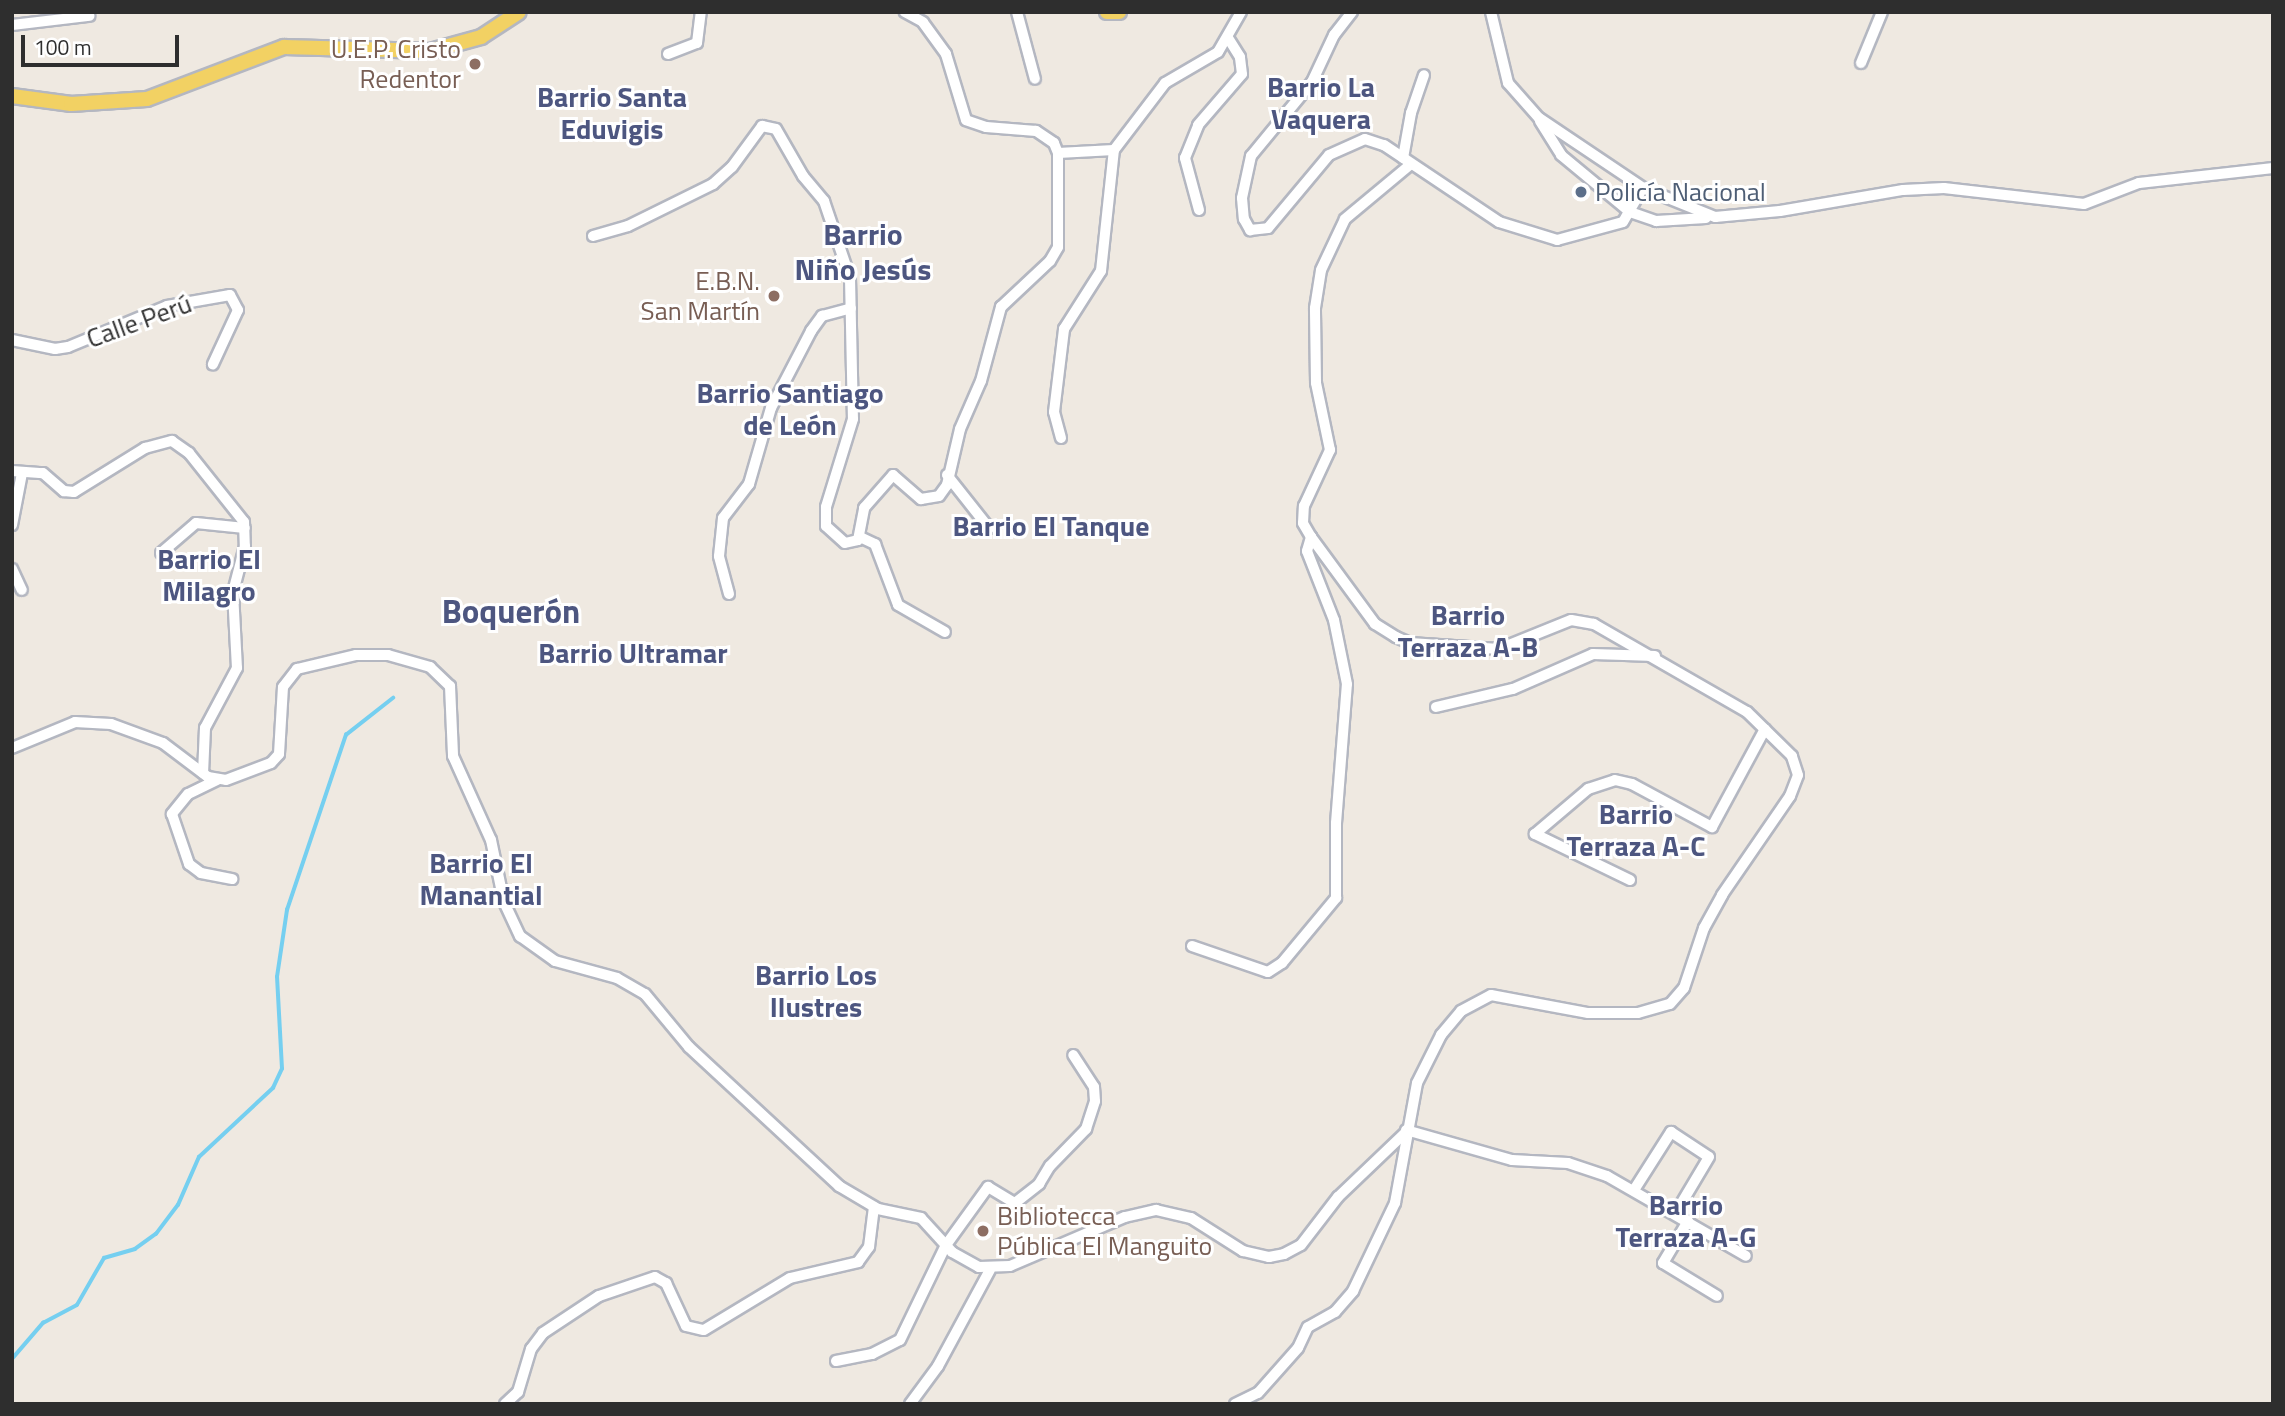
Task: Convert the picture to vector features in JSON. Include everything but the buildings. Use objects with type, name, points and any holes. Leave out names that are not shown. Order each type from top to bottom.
[{"type":"main road","points":[[12,96],[71,104],[147,99],[284,47],[430,51],[481,37],[519,12]]},
{"type":"main road","points":[[1107,12],[1119,12]]},
{"type":"street","points":[[668,54],[697,43],[701,12]]},
{"type":"street","points":[[593,236],[628,226],[713,184],[767,124],[787,142],[803,176],[829,210],[850,278],[853,419],[825,517],[837,539],[851,543],[860,537],[864,508],[893,475],[915,496],[930,499],[944,492],[960,429],[981,381],[1001,307],[1050,261],[1058,247],[1058,153],[1054,143],[1036,131],[986,127],[966,120],[946,54],[923,22],[905,12]]},
{"type":"street","points":[[1017,12],[1035,79]]},
{"type":"street","points":[[1060,438],[1054,412],[1064,329],[1101,271],[1114,150],[1165,83],[1208,61],[1228,38],[1241,12]]},
{"type":"street","points":[[1352,12],[1334,35],[1312,82],[1251,156],[1242,181],[1247,228],[1256,232],[1268,228],[1321,163],[1336,151],[1374,139],[1499,222],[1539,237],[1557,240],[1598,231],[1623,222],[1643,188]]},
{"type":"street","points":[[1491,12],[1508,83],[1539,118],[1561,155],[1630,212],[1656,222],[1780,211],[1903,190],[1944,188],[2084,204],[2139,183],[2273,168]]},
{"type":"street","points":[[1861,63],[1882,12]]},
{"type":"street","points":[[12,25],[89,16]]},
{"type":"street","points":[[1199,210],[1185,158],[1198,125],[1242,74],[1241,57],[1228,38]]},
{"type":"street","points":[[1235,1404],[1258,1393],[1298,1348],[1308,1327],[1335,1312],[1353,1291],[1395,1203],[1405,1131],[1429,1056],[1461,1011],[1479,998],[1504,995],[1588,1013],[1638,1013],[1663,1006],[1679,996],[1722,895],[1795,785],[1797,766],[1792,756],[1732,702],[1601,627],[1571,620],[1499,649],[1410,643],[1375,624],[1303,523],[1304,506],[1330,450],[1316,383],[1315,307],[1321,270],[1345,219],[1407,161],[1410,113],[1424,75]]},
{"type":"street","points":[[1539,118],[1643,188],[1715,217]]},
{"type":"street","points":[[1058,153],[1114,150]]},
{"type":"street","name":"Calle Perú","points":[[12,340],[55,349],[68,347],[167,306],[230,295],[238,310],[213,364]]},
{"type":"street","points":[[729,594],[719,556],[723,518],[749,484],[771,408],[818,321],[852,308]]},
{"type":"street","points":[[12,525],[17,472],[43,473],[64,491],[74,492],[145,448],[172,441],[189,453],[245,527],[233,592],[237,668],[205,728],[203,773]]},
{"type":"street","points":[[947,475],[989,528]]},
{"type":"street","points":[[161,553],[196,523],[245,527]]},
{"type":"street","points":[[860,537],[875,544],[898,605],[945,632]]},
{"type":"street","points":[[1192,946],[1268,972],[1282,963],[1336,898],[1336,822],[1347,684],[1334,620],[1307,551],[1311,537]]},
{"type":"street","points":[[12,569],[22,590]]},
{"type":"street","points":[[1436,707],[1513,689],[1593,654],[1655,656]]},
{"type":"street","points":[[232,879],[201,873],[189,864],[172,814],[188,794],[217,780],[275,760],[282,687],[297,669],[333,658],[388,655],[438,672],[452,694],[453,756],[491,840],[504,902],[520,936],[555,961],[617,978],[645,994],[689,1047],[796,1150],[874,1207],[921,1218],[961,1258],[990,1270]]},
{"type":"street","points":[[12,748],[59,725],[103,723],[163,743],[203,773],[217,780]]},
{"type":"street","points":[[1630,880],[1535,834],[1588,789],[1615,780],[1632,784],[1713,827],[1765,729]]},
{"type":"street","points":[[836,1361],[872,1354],[900,1340],[946,1245],[988,1187],[1015,1203],[1039,1184],[1050,1166],[1086,1129],[1095,1101],[1094,1087],[1073,1055]]},
{"type":"street","points":[[1405,1131],[1512,1160],[1568,1163],[1634,1189],[1746,1256]]},
{"type":"street","points":[[910,1404],[938,1366],[990,1270],[1156,1210],[1191,1218],[1243,1251],[1269,1257],[1284,1254],[1301,1245],[1338,1197],[1405,1131]]},
{"type":"street","points":[[1634,1189],[1671,1132],[1709,1157],[1675,1214]]},
{"type":"street","points":[[505,1404],[518,1392],[531,1349],[543,1333],[599,1296],[655,1277],[666,1283],[686,1326],[704,1330],[790,1278],[858,1262],[869,1247],[874,1207]]},
{"type":"street","points":[[1688,1221],[1663,1263],[1717,1296]]},
{"type":"waterway","points":[[12,1359],[43,1323],[77,1305],[104,1258],[135,1249],[156,1234],[178,1205],[199,1157],[273,1088],[282,1069],[277,977],[287,910],[346,735],[393,698]]},
{"type":"place","name":"U.E.P. Cristo Redentor","points":[[475,64]]},
{"type":"place","name":"Policía Nacional","points":[[1581,192]]},
{"type":"place","name":"E.B.N. San Martín","points":[[774,296]]},
{"type":"place","name":"Bibliotecca Pública El Manguito","points":[[983,1231]]},
{"type":"district","name":"Barrio La Vaquera","points":[[1321,103]]},
{"type":"district","name":"Barrio Santa Eduvigis","points":[[612,113]]},
{"type":"district","name":"Barrio Niño Jesús","points":[[863,251]]},
{"type":"district","name":"Barrio Santiago de León","points":[[790,409]]},
{"type":"district","name":"Barrio El Tanque","points":[[1051,526]]},
{"type":"district","name":"Barrio El Milagro","points":[[209,575]]},
{"type":"district","name":"Boquerón","points":[[511,612]]},
{"type":"district","name":"Barrio Terraza A-B","points":[[1468,631]]},
{"type":"district","name":"Barrio Ultramar","points":[[633,653]]},
{"type":"district","name":"Barrio Terraza A-C","points":[[1636,830]]},
{"type":"district","name":"Barrio El Manantial","points":[[481,879]]},
{"type":"district","name":"Barrio Los Ilustres","points":[[816,991]]},
{"type":"district","name":"Barrio Terraza A-G","points":[[1686,1221]]}]
